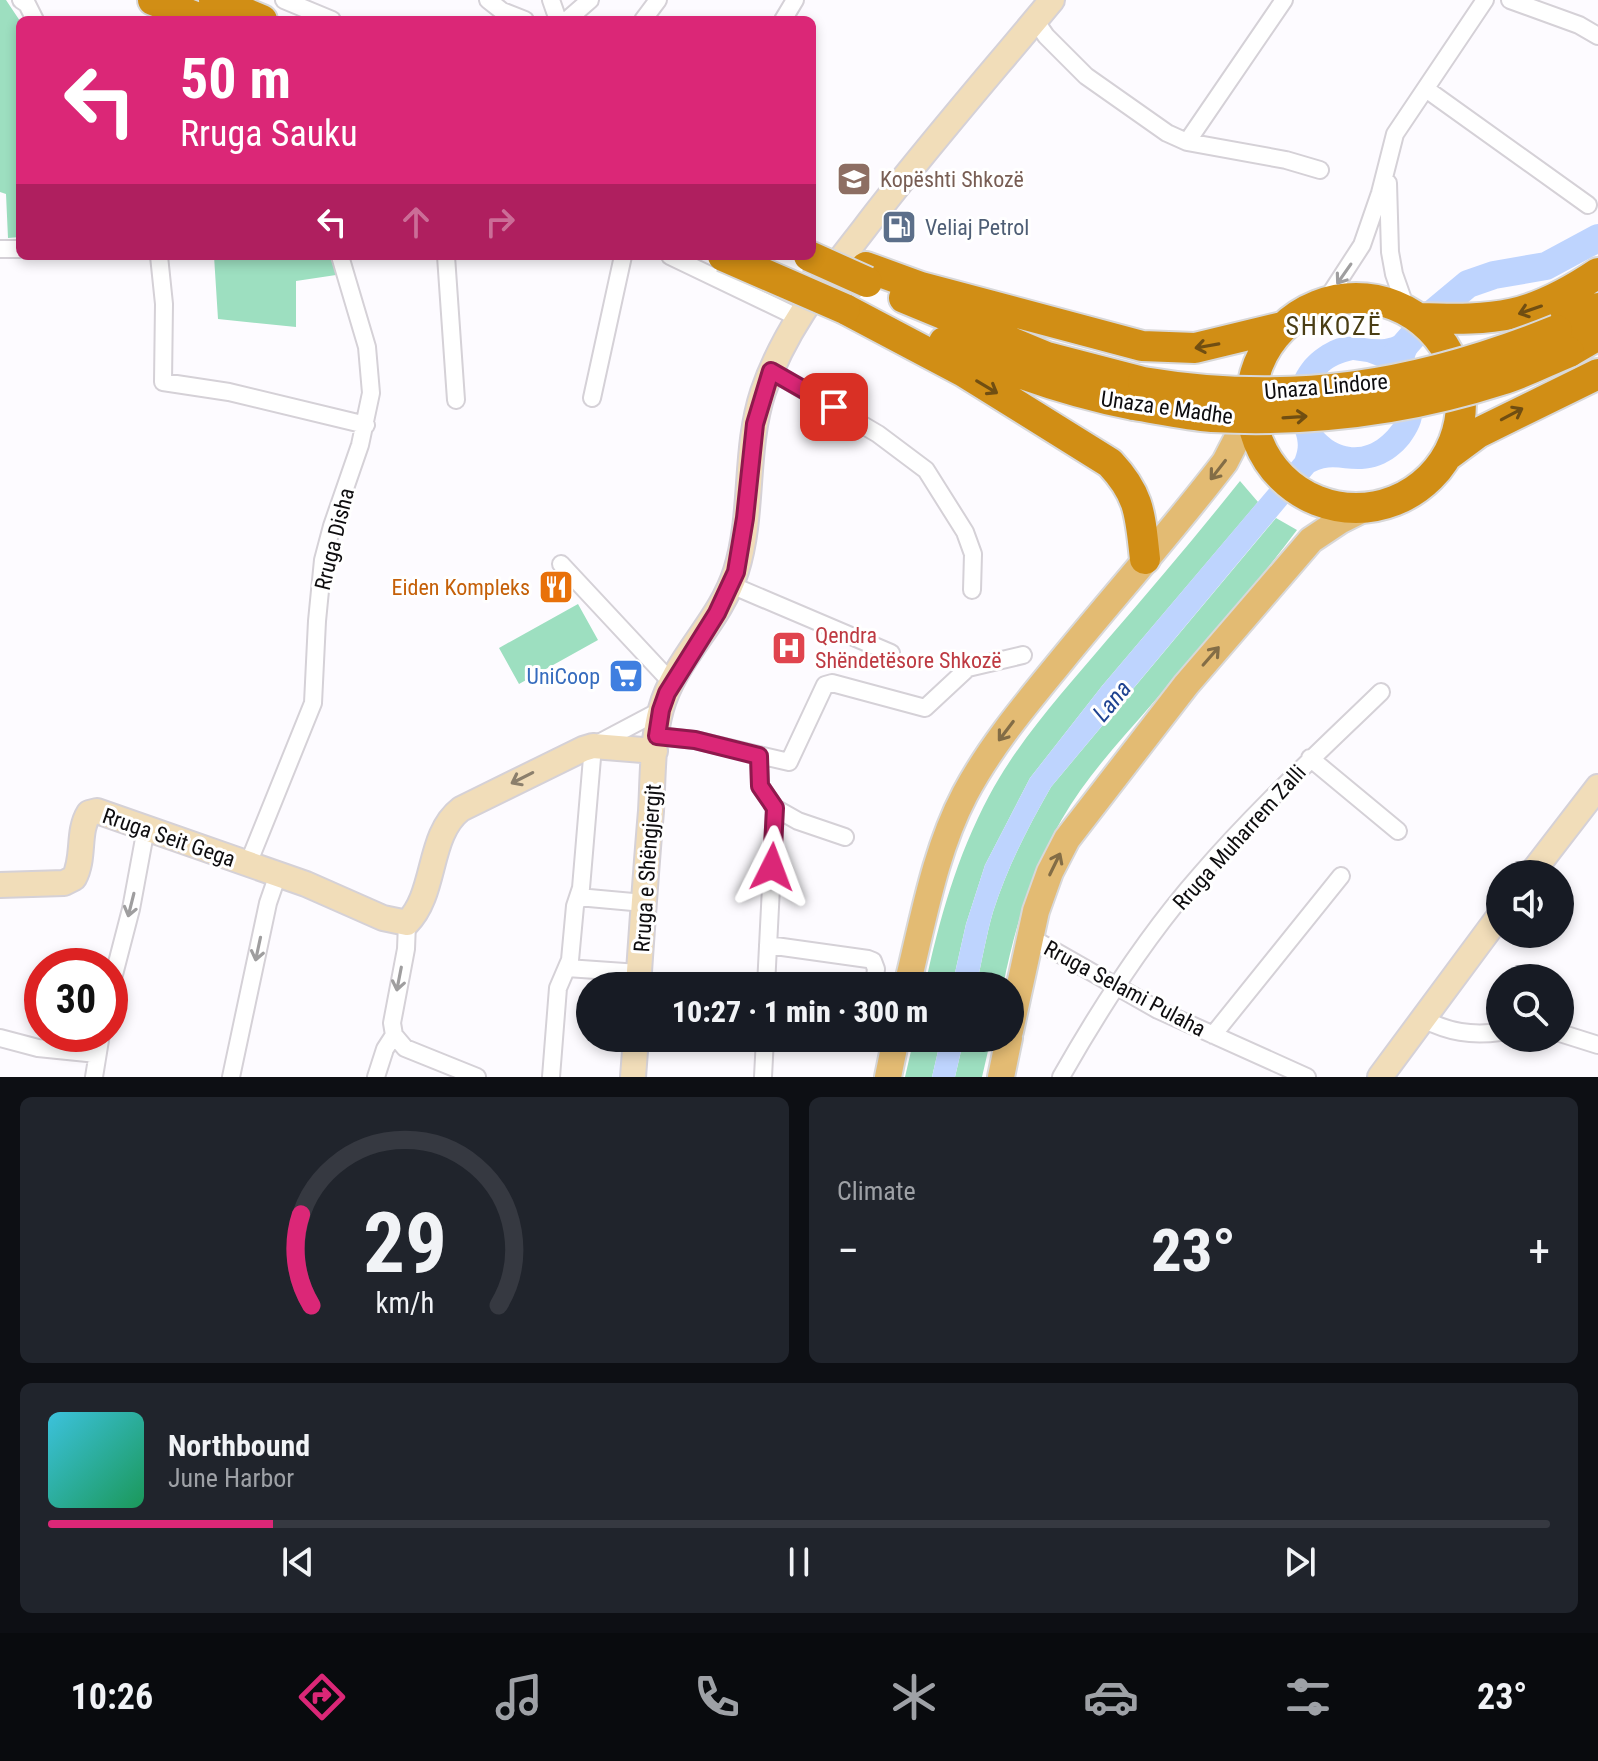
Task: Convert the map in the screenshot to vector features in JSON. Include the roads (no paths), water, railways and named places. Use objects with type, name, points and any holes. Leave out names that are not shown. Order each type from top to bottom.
[{"type":"highway","points":[[153,0],[193,16]]},
{"type":"highway","points":[[214,0],[252,16]]},
{"type":"highway","points":[[816,249],[857,290],[964,372],[1110,463],[1137,500],[1145,559]]},
{"type":"highway","points":[[739,260],[857,290],[921,287],[1142,346],[1195,348],[1282,327]]},
{"type":"highway","name":"Unaza e Madhe","points":[[763,260],[857,290]]},
{"type":"highway","name":"Unaza e Madhe","points":[[815,260],[857,290],[1027,376],[1075,392],[1138,394],[1209,417],[1283,418],[1357,413],[1431,399],[1503,380],[1563,341],[1598,335]]},
{"type":"highway","points":[[1598,273],[1540,306],[1495,318],[1429,321],[1383,301],[1356,297],[1325,302],[1304,311],[1282,327],[1260,361],[1250,400],[1253,427],[1262,452],[1278,475],[1300,493],[1325,504],[1363,509],[1407,495],[1429,478],[1447,456],[1478,433],[1598,374]]},
{"type":"highway","points":[[1563,341],[1598,308]]},
{"type":"highway","points":[[1429,321],[1446,348],[1457,374],[1461,402],[1458,430],[1447,456]]},
{"type":"main road","name":"Rruga e Shëngjergjt","points":[[640,972],[661,710],[672,683],[717,613],[731,585],[739,559],[755,424],[771,371],[797,317],[938,135],[1052,0]]},
{"type":"main road","points":[[910,972],[928,895],[965,795],[994,747],[1027,702],[1225,462],[1242,429],[1250,400]]},
{"type":"main road","points":[[1023,972],[1036,911],[1050,872],[1086,811],[1186,685],[1311,540],[1363,509]]},
{"type":"main road","points":[[395,921],[419,907],[452,815],[573,753],[593,746],[656,743]]},
{"type":"main road","points":[[1542,860],[1598,787]]},
{"type":"main road","name":"Rruga Seit Gega","points":[[0,885],[64,883],[74,878],[79,868],[83,826],[89,813],[102,812],[278,874],[395,921]]},
{"type":"main road","points":[[1380,1077],[1486,934]]},
{"type":"main road","points":[[633,1077],[635,1052]]},
{"type":"main road","points":[[888,1077],[893,1052]]},
{"type":"main road","points":[[1001,1077],[1006,1052]]},
{"type":"street","points":[[21,0],[36,12]]},
{"type":"street","points":[[284,0],[322,16]]},
{"type":"street","points":[[488,0],[515,16]]},
{"type":"street","points":[[572,16],[590,0]]},
{"type":"street","points":[[1187,142],[1284,0]]},
{"type":"street","points":[[1325,302],[1362,245],[1395,134],[1485,0]]},
{"type":"street","points":[[1510,0],[1579,25],[1598,36]]},
{"type":"street","points":[[1035,20],[1086,76],[1167,133],[1187,142],[1286,160],[1320,170]]},
{"type":"street","points":[[1426,89],[1588,205]]},
{"type":"street","points":[[1387,168],[1390,252],[1394,274],[1429,321]]},
{"type":"street","points":[[159,260],[164,304],[163,382],[229,392],[366,425]]},
{"type":"street","name":"Rruga Disha","points":[[248,864],[313,703],[323,560],[366,425],[371,393],[371,369],[341,260]]},
{"type":"street","points":[[446,260],[456,400]]},
{"type":"street","points":[[592,398],[622,260]]},
{"type":"street","points":[[678,260],[797,317]]},
{"type":"street","points":[[771,371],[866,427],[926,470],[965,532],[973,554],[972,590]]},
{"type":"street","points":[[561,564],[672,683]]},
{"type":"street","points":[[731,585],[891,653]]},
{"type":"street","points":[[656,743],[695,740],[789,762],[825,685],[832,683],[925,708],[968,668],[1023,655]]},
{"type":"street","name":"Rruga Muharrem Zalli","points":[[1061,1077],[1117,987],[1200,874],[1310,758],[1381,692]]},
{"type":"street","points":[[551,1077],[558,988],[567,968],[578,897],[593,746],[661,710]]},
{"type":"street","points":[[759,756],[760,786],[775,808],[798,821],[845,837]]},
{"type":"street","points":[[1310,758],[1398,831]]},
{"type":"street","points":[[767,972],[775,808]]},
{"type":"street","points":[[121,948],[146,828]]},
{"type":"street","points":[[231,1077],[268,903],[278,874]]},
{"type":"street","points":[[1213,1035],[1341,876]]},
{"type":"street","points":[[578,897],[644,903]]},
{"type":"street","points":[[395,921],[406,949],[392,1023],[394,1035],[405,1048],[477,1077]]},
{"type":"street","name":"Rruga Selami Pulaha","points":[[1030,937],[1158,1010],[1307,1077]]},
{"type":"street","points":[[768,945],[873,961],[876,972]]},
{"type":"street","points":[[567,968],[591,972]]},
{"type":"street","points":[[1423,1019],[1461,1033],[1486,1034]]},
{"type":"street","points":[[376,1077],[385,1049],[394,1035]]},
{"type":"street","points":[[1574,1037],[1598,1045]]},
{"type":"street","points":[[0,1038],[38,1048],[97,1054],[94,1077]]},
{"type":"street","points":[[763,1077],[764,1052]]},
{"type":"water","points":[[1404,330],[1421,344],[1414,367],[1422,417],[1415,435],[1396,456],[1380,465],[1362,469],[1326,468],[1314,472],[1051,787],[1019,848],[999,896],[979,972],[955,972],[966,924],[985,865],[1030,778],[1102,686],[1295,458],[1298,444],[1289,398],[1301,366],[1317,349],[1338,338],[1385,339]],"holes":[[[1353,360],[1380,367],[1398,415],[1393,424],[1379,439],[1362,447],[1342,445],[1330,438],[1318,424],[1317,412],[1320,388],[1328,371]]]},
{"type":"water","points":[[938,1052],[961,1052],[955,1077],[932,1077]]},
{"type":"waterway","name":"Lana","points":[[1391,361],[1432,314],[1468,284],[1494,275],[1546,266],[1598,238]]},
{"type":"place","name":"Kopështi Shkozë","points":[[854,179]]},
{"type":"place","name":"Veliaj Petrol","points":[[899,227]]},
{"type":"place","name":"Eiden Kompleks","points":[[556,587]]},
{"type":"place","name":"Qendra Shëndetësore Shkozë","points":[[789,648]]},
{"type":"place","name":"UniCoop","points":[[626,676]]},
{"type":"district","name":"SHKOZË","points":[[1334,326]]}]
